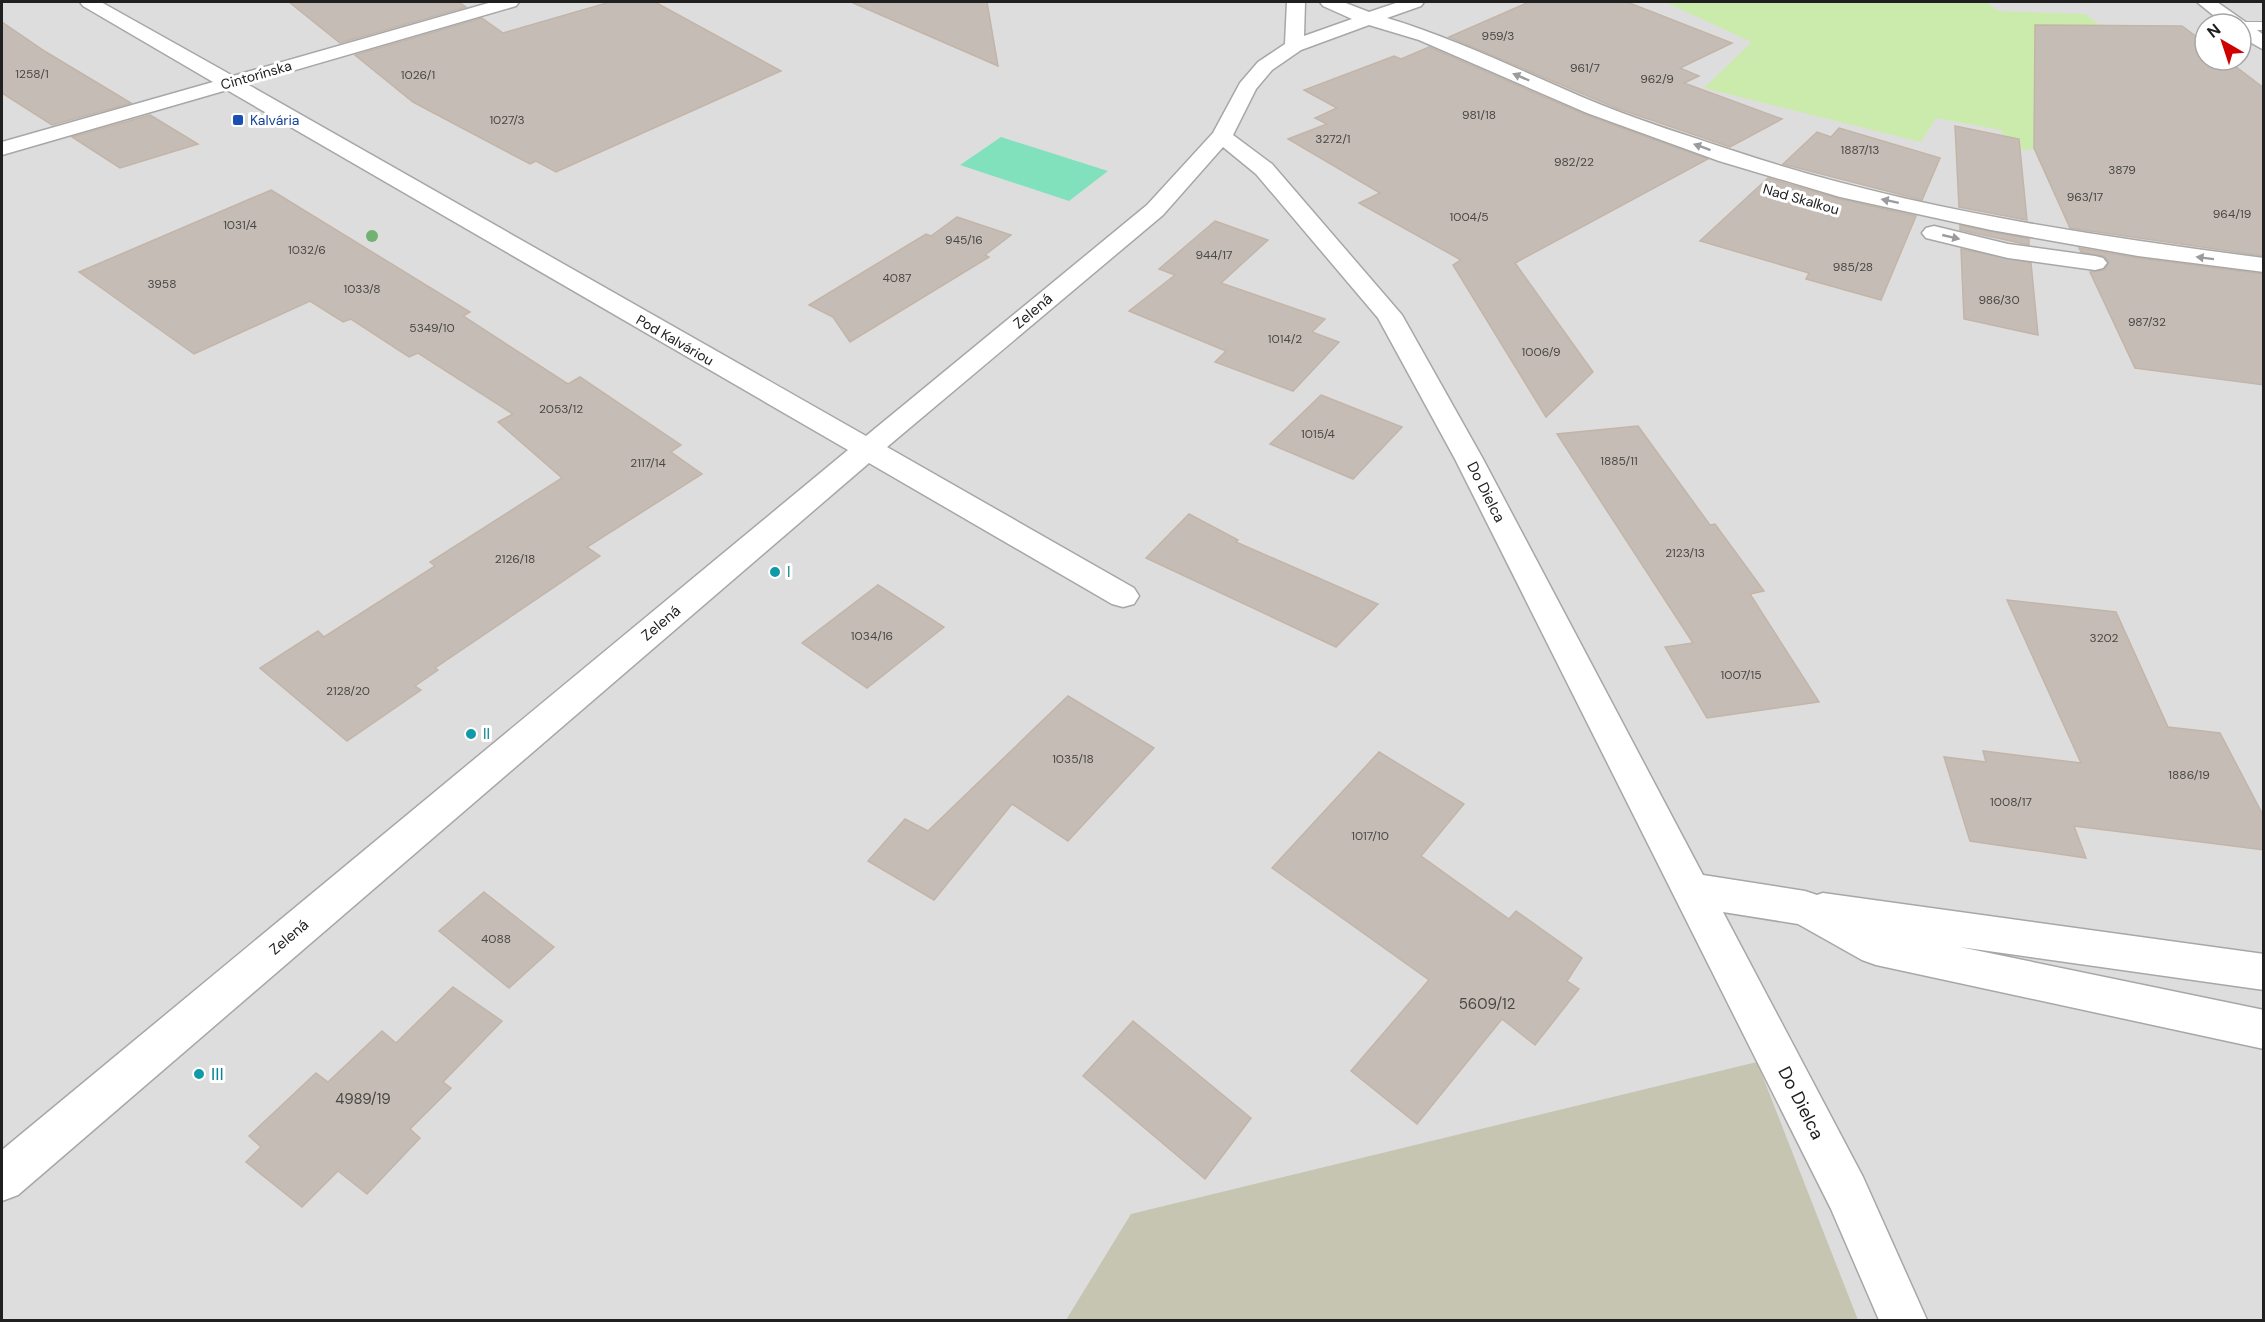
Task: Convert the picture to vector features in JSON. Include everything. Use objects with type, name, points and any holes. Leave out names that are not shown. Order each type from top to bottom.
[{"type":"street","name":"Pod Kalváriou","points":[[89,2],[1123,596]]},
{"type":"street","name":"Cintorínska","points":[[2,149],[510,2]]},
{"type":"street","points":[[1294,46],[1296,2]]},
{"type":"street","name":"Nad Skalkou","points":[[1329,2],[1369,19],[1426,36],[1605,112],[1727,156],[1848,192],[1991,223],[2138,249],[2264,265]]},
{"type":"street","name":"Zelená","points":[[2,1179],[866,450],[1155,210],[1222,136],[1247,87],[1265,66],[1294,46],[1415,2]]},
{"type":"street","points":[[2206,2],[2220,12]]},
{"type":"street","name":"Nad Skalkou","points":[[1369,19],[1401,45],[1640,148]]},
{"type":"street","name":"Do Dielca","points":[[1222,136],[1264,169],[1389,315],[1469,459],[1847,1193],[1903,1320]]},
{"type":"street","name":"Nad Skalkou","points":[[1706,171],[1840,210],[2008,251],[2156,272]]},
{"type":"street","points":[[1690,890],[2264,972]]},
{"type":"street","points":[[1805,908],[1876,947],[2264,1030]]},
{"type":"shaded area","points":[[2,2],[2263,2],[2263,1320],[2,1320]]},
{"type":"shaded area","points":[[1757,1062],[1858,1320],[1066,1320],[1131,1214]]},
{"type":"green space","points":[[1665,2],[1986,2],[1998,11],[2085,14],[2176,83],[2145,154],[2011,149],[2001,130],[1936,118],[1921,142],[1704,88],[1752,42]]},
{"type":"green space","points":[[1001,137],[1108,171],[1069,201],[960,165]]},
{"type":"building","points":[[289,2],[459,2],[466,7],[340,43]]},
{"type":"building","points":[[610,2],[655,2],[781,71],[556,172],[536,161],[530,164],[413,102],[355,55],[482,18],[503,33]]},
{"type":"building","points":[[851,2],[987,2],[998,66]]},
{"type":"building","points":[[1529,2],[1627,2],[1732,43],[1680,68],[1699,76],[1684,83],[1782,119],[1730,147],[1616,108],[1449,37]]},
{"type":"building","points":[[2,22],[46,52],[131,103],[52,125],[2,93]]},
{"type":"building","points":[[2035,25],[2182,26],[2193,34],[2193,72],[2243,72],[2264,88],[2264,256],[2070,228],[2034,148]]},
{"type":"building","points":[[1429,47],[1586,115],[1708,159],[1515,263],[1593,372],[1546,417],[1453,265],[1461,260],[1359,203],[1380,193],[1288,139],[1327,124],[1315,118],[1337,108],[1304,90],[1394,56],[1401,59]]},
{"type":"building","points":[[150,115],[198,144],[120,168],[72,137]]},
{"type":"building","points":[[1955,126],[2019,139],[2027,220],[1959,207]]},
{"type":"building","points":[[1839,128],[1940,158],[1922,200],[1783,164],[1817,132],[1831,137]]},
{"type":"building","points":[[1768,178],[1840,199],[1916,216],[1881,300],[1806,279],[1809,273],[1700,241]]},
{"type":"building","points":[[271,190],[470,312],[463,316],[568,384],[580,377],[681,445],[671,452],[702,474],[587,547],[600,556],[435,668],[438,670],[415,686],[421,690],[347,741],[260,668],[318,631],[324,637],[435,566],[430,562],[562,478],[498,422],[513,414],[418,353],[409,357],[351,319],[343,322],[310,301],[194,354],[79,272]]},
{"type":"building","points":[[957,217],[1011,235],[985,255],[989,257],[850,342],[833,317],[809,305],[926,234],[931,236]]},
{"type":"building","points":[[1215,221],[1268,240],[1221,283],[1325,319],[1312,332],[1339,342],[1293,391],[1215,362],[1226,351],[1129,311],[1175,275],[1159,269]]},
{"type":"building","points":[[1960,225],[2029,239],[2029,245],[1960,230]]},
{"type":"building","points":[[2079,248],[2264,274],[2264,385],[2135,368],[2090,272],[2104,270],[2109,262],[2104,256],[2081,252]]},
{"type":"building","points":[[1961,249],[2031,263],[2038,335],[1964,319]]},
{"type":"building","points":[[1321,395],[1402,427],[1353,479],[1270,444]]},
{"type":"building","points":[[1638,426],[1710,525],[1715,524],[1764,591],[1750,594],[1819,702],[1707,718],[1665,647],[1693,643],[1557,434]]},
{"type":"building","points":[[1189,514],[1238,540],[1236,542],[1378,604],[1336,647],[1146,558]]},
{"type":"building","points":[[878,585],[944,627],[867,688],[802,643]]},
{"type":"building","points":[[2007,600],[2116,612],[2168,727],[2220,733],[2264,817],[2264,850],[2074,826],[2086,858],[1970,841],[1944,757],[1986,762],[1983,751],[2081,763]]},
{"type":"building","points":[[1068,696],[1154,748],[1068,841],[1012,804],[934,900],[868,861],[905,819],[928,831]]},
{"type":"building","points":[[1379,752],[1464,804],[1421,856],[1509,919],[1516,911],[1582,958],[1567,981],[1579,989],[1535,1045],[1502,1019],[1417,1124],[1351,1071],[1429,980],[1272,868]]},
{"type":"building","points":[[484,892],[554,947],[509,988],[439,931]]},
{"type":"building","points":[[453,987],[502,1021],[443,1082],[451,1088],[410,1129],[420,1138],[367,1194],[338,1171],[302,1207],[246,1162],[261,1147],[249,1136],[316,1073],[328,1082],[382,1031],[396,1043]]},
{"type":"building","points":[[1133,1021],[1251,1118],[1205,1179],[1083,1076]]},
{"type":"place","name":"Kalvária","points":[[238,120]]},
{"type":"place","name":"I","points":[[775,572]]},
{"type":"place","name":"II","points":[[471,734]]},
{"type":"place","name":"III","points":[[199,1074]]}]
